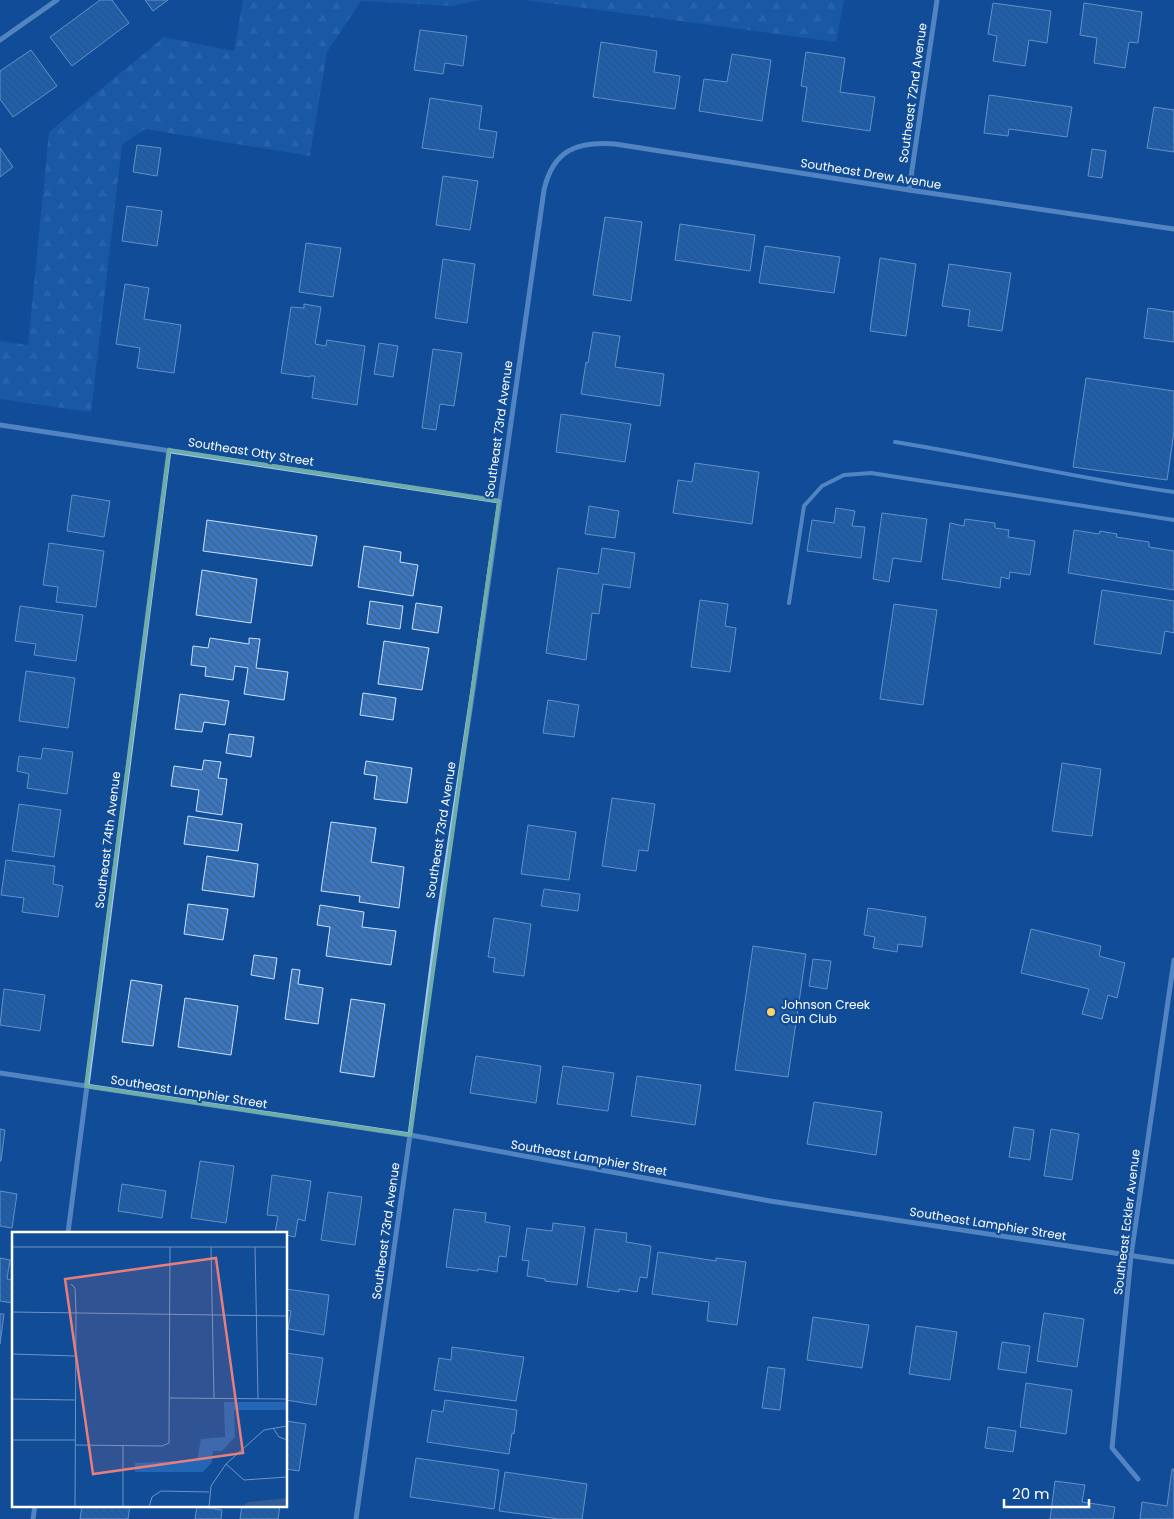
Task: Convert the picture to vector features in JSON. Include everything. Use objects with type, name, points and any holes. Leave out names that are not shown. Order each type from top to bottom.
[{"type":"street","points":[[0,40],[57,0]]},
{"type":"street","name":"Southeast 72nd Avenue","points":[[909,190],[937,0]]},
{"type":"street","name":"Southeast Drew Avenue","points":[[566,152],[582,145],[597,143],[615,144],[1174,229]]},
{"type":"street","name":"Southeast 73rd Avenue","points":[[356,1519],[437,927],[473,690],[544,190],[546,178],[551,168],[556,160],[566,152]]},
{"type":"street","name":"Southeast Otty Street","points":[[0,425],[499,501]]},
{"type":"street","name":"Southeast 74th Avenue","points":[[68,1232],[169,450]]},
{"type":"street","name":"Southeast Eckler Avenue","points":[[1138,1479],[1112,1448],[1131,1256],[1174,960]]},
{"type":"street","name":"Southeast Lamphier Street","points":[[0,1073],[410,1135],[770,1201],[1174,1262]]},
{"type":"street","points":[[34,1519],[35,1506]]},
{"type":"lane","points":[[895,442],[959,452],[1031,468],[1174,492]]},
{"type":"lane","points":[[789,603],[804,506],[822,486],[844,475],[871,474],[1174,520]]},
{"type":"highlighted area","points":[[169,450],[499,501],[410,1135],[86,1086]]},
{"type":"green space","points":[[243,0],[480,0],[452,6],[361,1],[327,52],[310,156],[145,129],[122,145],[91,412],[0,399],[0,341],[28,345],[49,132],[164,37],[234,51]]},
{"type":"green space","points":[[525,0],[844,0],[836,42]]},
{"type":"building","points":[[100,0],[112,0],[129,23],[72,66],[50,37]]},
{"type":"building","points":[[145,0],[168,0],[153,11]]},
{"type":"building","points":[[993,3],[1051,11],[1047,43],[1029,40],[1025,66],[993,61],[997,36],[988,34]]},
{"type":"building","points":[[1084,3],[1142,12],[1138,43],[1129,42],[1125,68],[1094,63],[1097,38],[1080,35]]},
{"type":"building","points":[[420,30],[467,36],[463,66],[445,63],[443,74],[414,70]]},
{"type":"building","points":[[601,42],[657,51],[654,72],[680,76],[675,109],[593,97]]},
{"type":"building","points":[[31,50],[57,86],[13,117],[0,99],[0,71]]},
{"type":"building","points":[[806,52],[845,58],[840,92],[875,97],[870,131],[802,121],[807,87],[801,86]]},
{"type":"building","points":[[732,54],[771,60],[762,121],[699,111],[704,79],[727,82]]},
{"type":"building","points":[[989,95],[1072,107],[1067,137],[1009,129],[1008,136],[984,133]]},
{"type":"building","points":[[430,98],[482,106],[479,129],[497,132],[493,158],[422,148]]},
{"type":"building","points":[[1154,107],[1174,110],[1174,152],[1147,148]]},
{"type":"building","points":[[137,145],[161,148],[157,176],[133,172]]},
{"type":"building","points":[[0,148],[13,167],[0,177]]},
{"type":"building","points":[[1092,149],[1106,151],[1102,178],[1088,176]]},
{"type":"building","points":[[443,176],[478,181],[470,230],[436,225]]},
{"type":"building","points":[[127,206],[162,211],[157,246],[122,241]]},
{"type":"building","points":[[605,217],[642,222],[631,301],[593,295]]},
{"type":"building","points":[[680,224],[755,235],[750,271],[675,260]]},
{"type":"building","points":[[306,243],[341,248],[333,297],[299,292]]},
{"type":"building","points":[[765,246],[840,257],[834,293],[759,283]]},
{"type":"building","points":[[880,258],[916,264],[906,336],[870,331]]},
{"type":"building","points":[[443,259],[475,264],[467,323],[435,318]]},
{"type":"building","points":[[949,264],[1011,273],[1002,331],[968,326],[970,310],[942,306]]},
{"type":"building","points":[[125,284],[149,288],[144,319],[181,325],[174,373],[137,368],[140,348],[116,344]]},
{"type":"building","points":[[304,304],[321,307],[315,344],[326,346],[327,340],[365,346],[357,405],[312,398],[315,376],[281,373],[291,307],[304,308]]},
{"type":"building","points":[[1148,308],[1174,312],[1174,342],[1144,338]]},
{"type":"building","points":[[593,332],[620,336],[615,367],[664,374],[660,406],[581,394]]},
{"type":"building","points":[[379,343],[398,346],[393,377],[374,374]]},
{"type":"building","points":[[433,349],[462,353],[454,406],[440,404],[436,430],[422,428]]},
{"type":"building","points":[[1086,378],[1174,391],[1174,432],[1167,480],[1073,467]]},
{"type":"building","points":[[561,414],[631,424],[625,462],[556,452]]},
{"type":"building","points":[[695,463],[759,472],[752,524],[673,513],[678,480],[692,482]]},
{"type":"building","points":[[72,495],[110,501],[104,537],[67,531]]},
{"type":"building","points":[[589,506],[619,511],[615,538],[585,534]]},
{"type":"building","points":[[836,508],[855,511],[852,526],[865,527],[861,558],[807,551],[812,520],[834,523]]},
{"type":"building","points":[[882,513],[927,519],[921,562],[893,558],[889,582],[873,579]]},
{"type":"building","points":[[965,519],[995,523],[995,528],[1009,530],[1008,537],[1035,541],[1030,575],[1010,572],[1009,579],[1001,577],[1000,588],[942,579],[950,523],[964,526]]},
{"type":"building","points":[[207,520],[317,536],[312,566],[203,551]]},
{"type":"building","points":[[1074,530],[1099,534],[1100,531],[1117,534],[1116,537],[1149,542],[1149,547],[1174,551],[1174,590],[1068,573]]},
{"type":"building","points":[[49,543],[104,551],[96,607],[56,602],[58,587],[43,585]]},
{"type":"building","points":[[364,546],[401,552],[400,562],[418,565],[413,596],[358,587]]},
{"type":"building","points":[[602,548],[635,553],[630,588],[603,584],[599,614],[592,613],[586,660],[546,653],[558,568],[598,574]]},
{"type":"building","points":[[202,570],[257,579],[251,623],[196,615]]},
{"type":"building","points":[[1102,590],[1174,601],[1174,633],[1165,631],[1161,654],[1094,644]]},
{"type":"building","points":[[700,600],[728,604],[725,626],[736,628],[730,672],[691,667]]},
{"type":"building","points":[[370,601],[403,606],[400,629],[367,624]]},
{"type":"building","points":[[416,603],[442,607],[438,633],[412,629]]},
{"type":"building","points":[[894,604],[937,610],[923,705],[880,699]]},
{"type":"building","points":[[20,606],[83,615],[76,661],[34,655],[36,644],[15,641]]},
{"type":"building","points":[[210,638],[249,644],[249,638],[260,639],[256,668],[288,672],[284,700],[244,694],[248,668],[235,666],[233,680],[205,676],[206,667],[191,665],[193,646],[208,648]]},
{"type":"building","points":[[384,641],[429,648],[422,690],[378,684]]},
{"type":"building","points":[[26,671],[75,678],[68,728],[19,721]]},
{"type":"building","points":[[363,693],[396,698],[393,720],[360,715]]},
{"type":"building","points":[[180,694],[229,701],[225,725],[204,722],[202,732],[175,729]]},
{"type":"building","points":[[548,700],[579,705],[574,737],[543,733]]},
{"type":"building","points":[[229,734],[254,737],[251,757],[226,753]]},
{"type":"building","points":[[43,748],[73,752],[67,794],[27,788],[29,774],[17,771],[19,756],[41,759]]},
{"type":"building","points":[[204,760],[221,762],[218,778],[227,779],[222,815],[196,811],[199,790],[171,786],[174,766],[202,770]]},
{"type":"building","points":[[366,761],[412,768],[407,803],[374,799],[377,776],[364,774]]},
{"type":"building","points":[[1062,763],[1101,769],[1092,836],[1052,831]]},
{"type":"building","points":[[612,798],[655,804],[648,851],[639,850],[636,871],[602,866]]},
{"type":"building","points":[[19,804],[61,810],[54,857],[12,851]]},
{"type":"building","points":[[188,816],[242,824],[238,851],[184,844]]},
{"type":"building","points":[[331,822],[376,828],[371,862],[404,867],[399,908],[359,902],[360,896],[321,891]]},
{"type":"building","points":[[528,825],[576,832],[569,880],[521,874]]},
{"type":"building","points":[[207,856],[258,864],[254,897],[202,890]]},
{"type":"building","points":[[6,860],[55,866],[53,884],[63,886],[58,917],[22,912],[24,898],[1,895]]},
{"type":"building","points":[[544,889],[580,894],[578,911],[541,906]]},
{"type":"building","points":[[188,904],[228,909],[223,940],[184,934]]},
{"type":"building","points":[[320,905],[364,912],[362,927],[396,931],[391,965],[326,956],[330,927],[317,925]]},
{"type":"building","points":[[868,908],[926,917],[922,947],[898,944],[897,952],[873,948],[875,937],[864,935]]},
{"type":"building","points":[[494,918],[531,924],[524,976],[493,972],[495,958],[488,957]]},
{"type":"building","points":[[1031,929],[1101,946],[1099,956],[1125,963],[1117,998],[1108,995],[1102,1019],[1082,1014],[1089,989],[1021,973]]},
{"type":"building","name":"Johnson Creek Gun Club","points":[[753,946],[806,954],[788,1077],[735,1070]]},
{"type":"building","points":[[254,955],[277,958],[274,979],[251,975]]},
{"type":"building","points":[[813,959],[831,961],[827,989],[809,986]]},
{"type":"building","points":[[292,969],[300,970],[298,984],[323,988],[318,1024],[285,1019]]},
{"type":"building","points":[[131,980],[162,985],[153,1046],[122,1042]]},
{"type":"building","points":[[4,989],[45,995],[40,1031],[0,1025]]},
{"type":"building","points":[[185,998],[238,1006],[231,1055],[178,1047]]},
{"type":"building","points":[[351,999],[385,1004],[374,1077],[340,1072]]},
{"type":"building","points":[[476,1056],[541,1066],[536,1103],[470,1093]]},
{"type":"building","points":[[563,1066],[614,1073],[608,1111],[557,1104]]},
{"type":"building","points":[[637,1076],[701,1085],[695,1125],[631,1116]]},
{"type":"building","points":[[814,1102],[882,1112],[876,1155],[807,1144]]},
{"type":"building","points":[[1014,1127],[1034,1130],[1030,1160],[1009,1157]]},
{"type":"building","points":[[0,1129],[5,1130],[1,1161],[0,1161]]},
{"type":"building","points":[[1051,1129],[1079,1134],[1072,1180],[1044,1176]]},
{"type":"building","points":[[200,1161],[234,1166],[226,1223],[191,1218]]},
{"type":"building","points":[[272,1175],[311,1181],[305,1221],[298,1219],[295,1237],[288,1235],[288,1232],[275,1232],[278,1216],[267,1215]]},
{"type":"building","points":[[122,1184],[166,1191],[162,1218],[118,1211]]},
{"type":"building","points":[[0,1191],[17,1194],[12,1228],[0,1226]]},
{"type":"building","points":[[328,1192],[362,1197],[355,1245],[321,1240]]},
{"type":"building","points":[[454,1209],[486,1213],[485,1222],[510,1226],[506,1257],[499,1256],[497,1272],[446,1267]]},
{"type":"building","points":[[553,1223],[585,1227],[577,1285],[545,1281],[545,1279],[527,1276],[529,1261],[522,1260],[527,1228],[552,1231]]},
{"type":"building","points":[[595,1229],[627,1233],[626,1242],[651,1246],[647,1278],[640,1277],[637,1292],[619,1289],[619,1292],[587,1287]]},
{"type":"building","points":[[658,1252],[716,1261],[716,1258],[746,1262],[737,1325],[707,1321],[709,1302],[652,1294]]},
{"type":"building","points":[[0,1258],[10,1260],[7,1279],[12,1280],[12,1303],[0,1301]]},
{"type":"building","points":[[288,1289],[329,1295],[324,1335],[288,1329],[291,1311],[288,1310]]},
{"type":"building","points":[[1044,1313],[1084,1319],[1077,1367],[1037,1361]]},
{"type":"building","points":[[0,1314],[4,1314],[0,1344]]},
{"type":"building","points":[[813,1317],[869,1325],[862,1368],[807,1360]]},
{"type":"building","points":[[916,1326],[957,1332],[950,1380],[909,1374]]},
{"type":"building","points":[[1002,1342],[1030,1346],[1026,1373],[998,1369]]},
{"type":"building","points":[[452,1347],[524,1357],[516,1401],[434,1390],[439,1358],[451,1360]]},
{"type":"building","points":[[288,1353],[323,1358],[316,1405],[288,1400]]},
{"type":"building","points":[[768,1367],[785,1369],[780,1410],[762,1408]]},
{"type":"building","points":[[1026,1383],[1072,1390],[1066,1434],[1020,1427]]},
{"type":"building","points":[[445,1400],[517,1410],[509,1454],[427,1442],[432,1410],[443,1412]]},
{"type":"building","points":[[288,1421],[306,1424],[299,1471],[288,1469]]},
{"type":"building","points":[[988,1427],[1016,1431],[1013,1452],[985,1448]]},
{"type":"building","points":[[416,1458],[499,1470],[494,1509],[410,1497]]},
{"type":"building","points":[[1172,1469],[1174,1469],[1174,1519],[1140,1519],[1142,1502],[1167,1506]]},
{"type":"building","points":[[505,1472],[587,1484],[582,1519],[559,1519],[499,1511]]},
{"type":"building","points":[[1055,1481],[1085,1485],[1082,1502],[1115,1507],[1113,1519],[1050,1519]]},
{"type":"building","points":[[82,1506],[130,1506],[128,1519],[80,1519]]},
{"type":"building","points":[[197,1506],[222,1510],[221,1519],[195,1519]]},
{"type":"building","points":[[242,1506],[280,1506],[278,1519],[240,1519]]},
{"type":"place","name":"Johnson Creek Gun Club","points":[[771,1012]]}]
